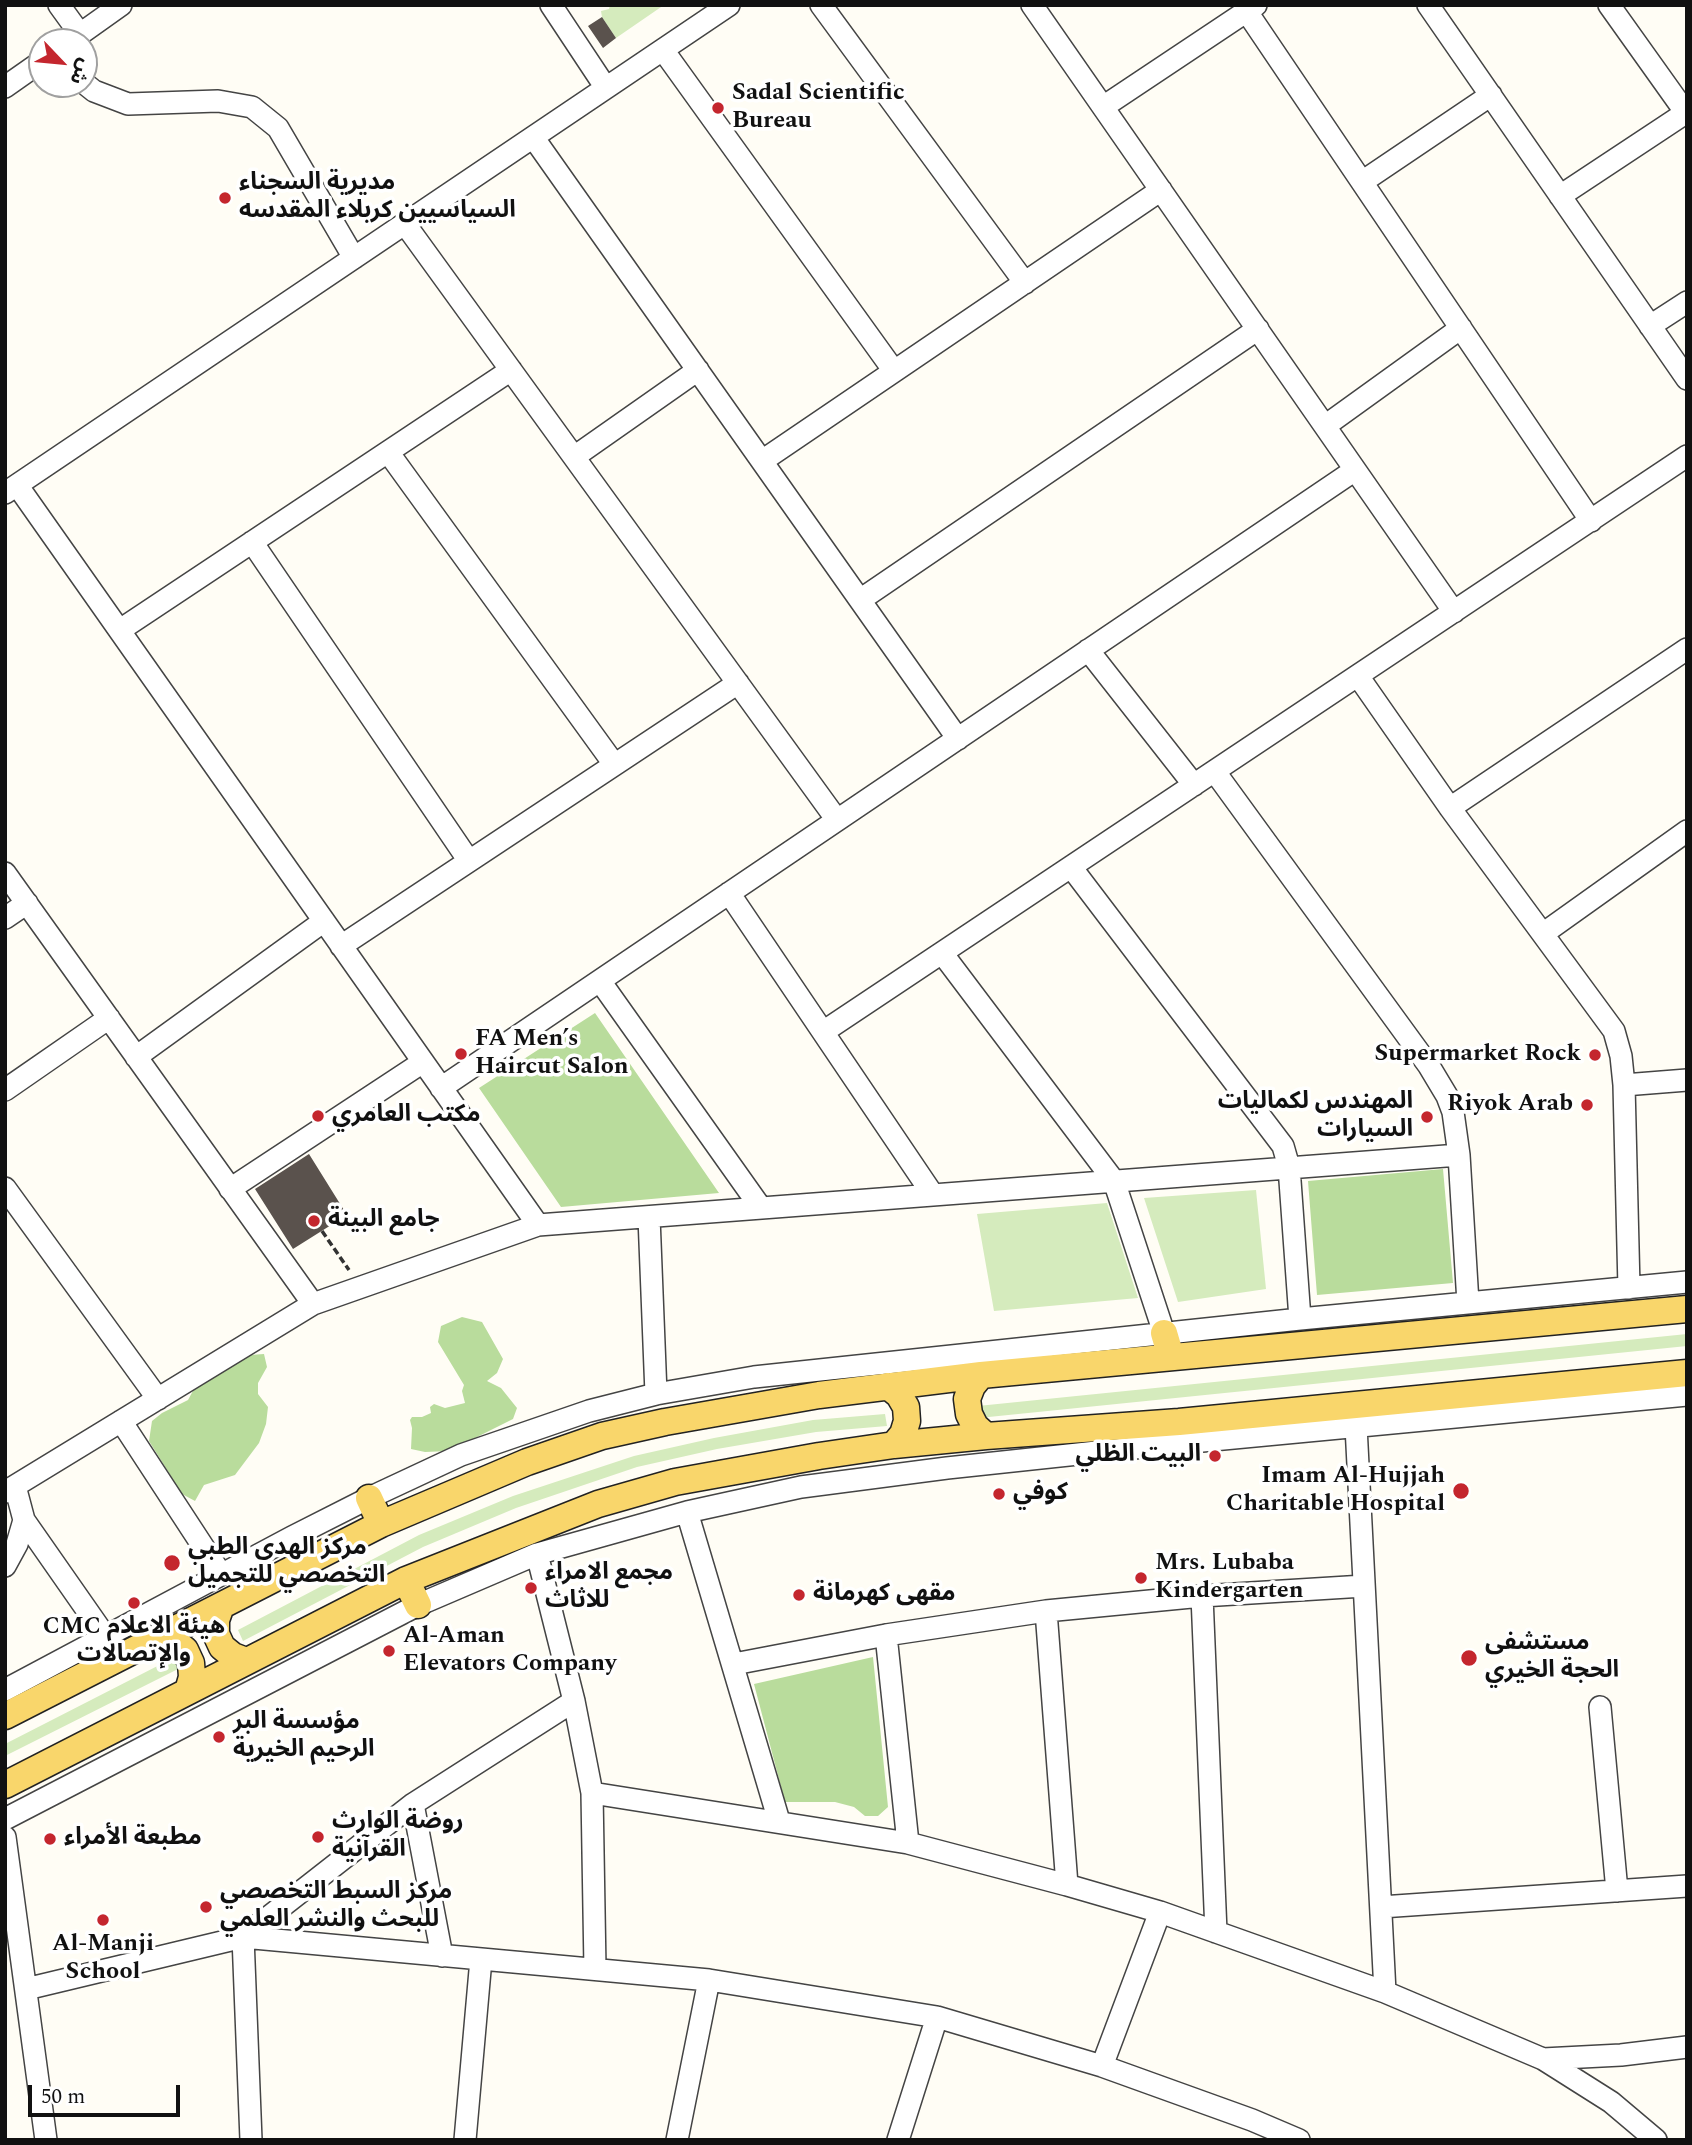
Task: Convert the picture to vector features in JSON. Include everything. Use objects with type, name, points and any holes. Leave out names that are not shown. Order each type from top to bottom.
[{"type":"main road","points":[[5,1716],[381,1524],[527,1462],[602,1436],[781,1402],[981,1375],[1168,1345],[1687,1309]]},
{"type":"main road","points":[[5,1785],[406,1580],[598,1504],[675,1482],[894,1445],[986,1436],[1180,1432],[1687,1373]]},
{"type":"main road","points":[[981,1375],[972,1386],[967,1399],[969,1414],[975,1426],[986,1436]]},
{"type":"main road","points":[[888,1386],[899,1395],[906,1407],[904,1434],[894,1445]]},
{"type":"main road","points":[[369,1498],[381,1524]]},
{"type":"main road","points":[[406,1580],[418,1605]]},
{"type":"main road","points":[[221,1606],[216,1620],[216,1634],[222,1647],[233,1656],[246,1661]]},
{"type":"main road","points":[[161,1637],[174,1641],[185,1650],[191,1663],[192,1677],[188,1691]]},
{"type":"street","points":[[59,5],[70,28]]},
{"type":"street","points":[[89,28],[121,5]]},
{"type":"street","points":[[551,5],[606,88]]},
{"type":"street","points":[[538,1225],[120,630],[11,489],[729,5]]},
{"type":"street","points":[[821,5],[1025,283]]},
{"type":"street","points":[[1032,5],[1454,612]]},
{"type":"street","points":[[1428,5],[1687,379]]},
{"type":"street","points":[[1560,196],[1686,113],[1609,5]]},
{"type":"street","points":[[1103,107],[1252,8],[1362,182],[1591,521]]},
{"type":"street","points":[[663,50],[894,371]]},
{"type":"street","points":[[5,87],[28,71]]},
{"type":"street","points":[[98,93],[128,104],[218,101],[253,107],[278,128],[354,258]]},
{"type":"street","points":[[1362,182],[1491,95]]},
{"type":"street","points":[[533,137],[958,738]]},
{"type":"street","points":[[762,461],[1161,190]]},
{"type":"street","points":[[405,224],[837,820]]},
{"type":"street","points":[[1650,327],[1687,302]]},
{"type":"street","points":[[1325,426],[1461,328]]},
{"type":"street","points":[[860,600],[1258,329]]},
{"type":"street","points":[[120,630],[511,370]]},
{"type":"street","points":[[573,457],[698,370]]},
{"type":"street","points":[[388,452],[614,764]]},
{"type":"street","points":[[823,1032],[1687,456]]},
{"type":"street","points":[[441,1088],[1355,470]]},
{"type":"street","points":[[252,542],[469,861]]},
{"type":"street","points":[[1450,807],[1687,649]]},
{"type":"street","points":[[1088,650],[1194,785]]},
{"type":"street","points":[[1358,676],[1450,807],[1609,1021],[1618,1043],[1624,1085],[1629,1288]]},
{"type":"street","points":[[341,946],[738,683]]},
{"type":"street","points":[[1215,772],[1439,1081],[1452,1112],[1459,1155],[1468,1303]]},
{"type":"street","points":[[1544,933],[1687,831]]},
{"type":"street","points":[[1071,867],[1277,1136],[1287,1156],[1289,1168],[1300,1319]]},
{"type":"street","points":[[5,873],[313,1304]]},
{"type":"street","points":[[729,893],[933,1195]]},
{"type":"street","points":[[5,918],[27,903]]},
{"type":"street","points":[[136,1057],[324,921]]},
{"type":"street","points":[[942,953],[1114,1181],[1168,1345]]},
{"type":"street","points":[[600,981],[761,1208]]},
{"type":"street","points":[[5,1090],[109,1018]]},
{"type":"street","points":[[230,1189],[423,1062]]},
{"type":"street","points":[[1624,1085],[1687,1080]]},
{"type":"street","points":[[106,1636],[24,1520],[8,1489],[313,1304],[538,1225],[1459,1155]]},
{"type":"street","points":[[5,1188],[158,1399]]},
{"type":"street","points":[[649,1217],[656,1394]]},
{"type":"street","points":[[5,1690],[220,1574],[369,1498],[461,1455],[589,1411],[656,1394],[754,1377],[1168,1345],[1300,1319],[1687,1282]]},
{"type":"street","points":[[5,1819],[418,1605],[537,1553],[687,1512],[801,1487],[1180,1432],[1356,1426],[1687,1395]]},
{"type":"street","points":[[121,1421],[220,1574]]},
{"type":"street","points":[[1356,1426],[1385,1992]]},
{"type":"street","points":[[687,1512],[779,1821]]},
{"type":"street","points":[[5,1566],[24,1520]]},
{"type":"street","points":[[537,1553],[574,1701],[592,1793],[595,1969]]},
{"type":"street","points":[[734,1664],[886,1635],[1046,1611],[1202,1596],[1364,1586]]},
{"type":"street","points":[[1202,1596],[1216,1932]]},
{"type":"street","points":[[1046,1611],[1067,1885]]},
{"type":"street","points":[[886,1635],[908,1843]]},
{"type":"street","points":[[243,1937],[413,1804],[574,1701]]},
{"type":"street","points":[[1600,1707],[1617,1891]]},
{"type":"street","points":[[592,1793],[908,1843],[1160,1912],[1385,1992],[1543,2059],[1611,2102],[1657,2140]]},
{"type":"street","points":[[413,1804],[442,1956]]},
{"type":"street","points":[[5,1837],[46,2140]]},
{"type":"street","points":[[1381,1907],[1687,1886]]},
{"type":"street","points":[[1102,2066],[1160,1912]]},
{"type":"street","points":[[243,1937],[251,2140]]},
{"type":"street","points":[[26,1989],[243,1937],[709,1980],[937,2017],[1102,2066],[1252,2119],[1299,2140]]},
{"type":"street","points":[[465,2140],[481,1959]]},
{"type":"street","points":[[677,2140],[709,1980]]},
{"type":"street","points":[[898,2140],[937,2017]]},
{"type":"street","points":[[1543,2059],[1687,2048]]},
{"type":"street","points":[[1245,2140],[1252,2119]]},
{"type":"path","points":[[323,1231],[361,1287]]},
{"type":"green space","points":[[610,5],[664,5],[616,38],[602,17],[601,11],[609,9]]},
{"type":"green space","points":[[595,1013],[719,1193],[561,1207],[479,1088]]},
{"type":"green space","points":[[1443,1169],[1453,1283],[1317,1295],[1308,1181]]},
{"type":"green space","points":[[1256,1190],[1266,1289],[1178,1302],[1144,1198]]},
{"type":"green space","points":[[1107,1203],[1138,1298],[994,1311],[977,1214]]},
{"type":"green space","points":[[462,1317],[482,1322],[503,1359],[497,1373],[487,1381],[501,1388],[517,1408],[513,1419],[449,1451],[425,1452],[411,1449],[412,1417],[431,1413],[430,1407],[434,1404],[445,1408],[465,1403],[462,1391],[464,1385],[438,1342],[441,1326]]},
{"type":"green space","points":[[1687,1334],[1687,1346],[969,1419],[968,1407]]},
{"type":"green space","points":[[264,1354],[267,1367],[258,1383],[258,1394],[268,1407],[266,1424],[259,1443],[235,1475],[204,1485],[195,1501],[182,1494],[149,1441],[152,1421],[188,1400],[194,1389],[234,1363],[250,1355]]},
{"type":"green space","points":[[885,1414],[887,1426],[816,1432],[717,1449],[637,1467],[516,1508],[423,1547],[243,1641],[238,1630],[419,1535],[513,1496],[634,1456],[714,1438],[813,1420]]},
{"type":"green space","points":[[177,1656],[182,1667],[5,1756],[5,1744]]},
{"type":"green space","points":[[873,1657],[888,1807],[878,1816],[865,1816],[854,1807],[835,1802],[785,1802],[754,1684]]},
{"type":"building","points":[[602,17],[616,38],[603,48],[588,26]]},
{"type":"building","points":[[309,1154],[347,1215],[293,1249],[255,1189]]},
{"type":"place","name":"Sadal Scientific Bureau","points":[[718,108]]},
{"type":"place","name":"مديرية السجناء السياسيين كربلاء المقدسه","points":[[225,198]]},
{"type":"place","name":"FA Men’s Haircut Salon","points":[[461,1054]]},
{"type":"place","name":"Supermarket Rock","points":[[1595,1055]]},
{"type":"place","name":"Riyok Arab","points":[[1587,1105]]},
{"type":"place","name":"مكتب العامري","points":[[318,1116]]},
{"type":"place","name":"المهندس لكماليات السيارات","points":[[1427,1117]]},
{"type":"place","name":"جامع البينة","points":[[314,1221]]},
{"type":"place","name":"البيت الظلي","points":[[1215,1456]]},
{"type":"place","name":"Imam Al-Hujjah Charitable Hospital","points":[[1461,1491]]},
{"type":"place","name":"كوفي","points":[[999,1494]]},
{"type":"place","name":"مركز الهدى الطبي التخصصي للتجميل","points":[[172,1563]]},
{"type":"place","name":"Mrs. Lubaba Kindergarten","points":[[1141,1578]]},
{"type":"place","name":"مجمع الامراء للاثاث","points":[[531,1588]]},
{"type":"place","name":"مقهى كهرمانة","points":[[799,1595]]},
{"type":"place","name":"CMC هيئة الاعلام والإتصالات","points":[[134,1603]]},
{"type":"place","name":"Al-Aman Elevators Company","points":[[389,1651]]},
{"type":"place","name":"مستشفى الحجة الخيري","points":[[1469,1658]]},
{"type":"place","name":"مؤسسة البر الرحيم الخيرية","points":[[219,1737]]},
{"type":"place","name":"روضة الوارث القرآنية","points":[[318,1837]]},
{"type":"place","name":"مطبعة الأمراء","points":[[50,1839]]},
{"type":"place","name":"مركز السبط التخصصي للبحث والنشر العلمي","points":[[206,1907]]},
{"type":"place","name":"Al-Manji School","points":[[103,1920]]}]
